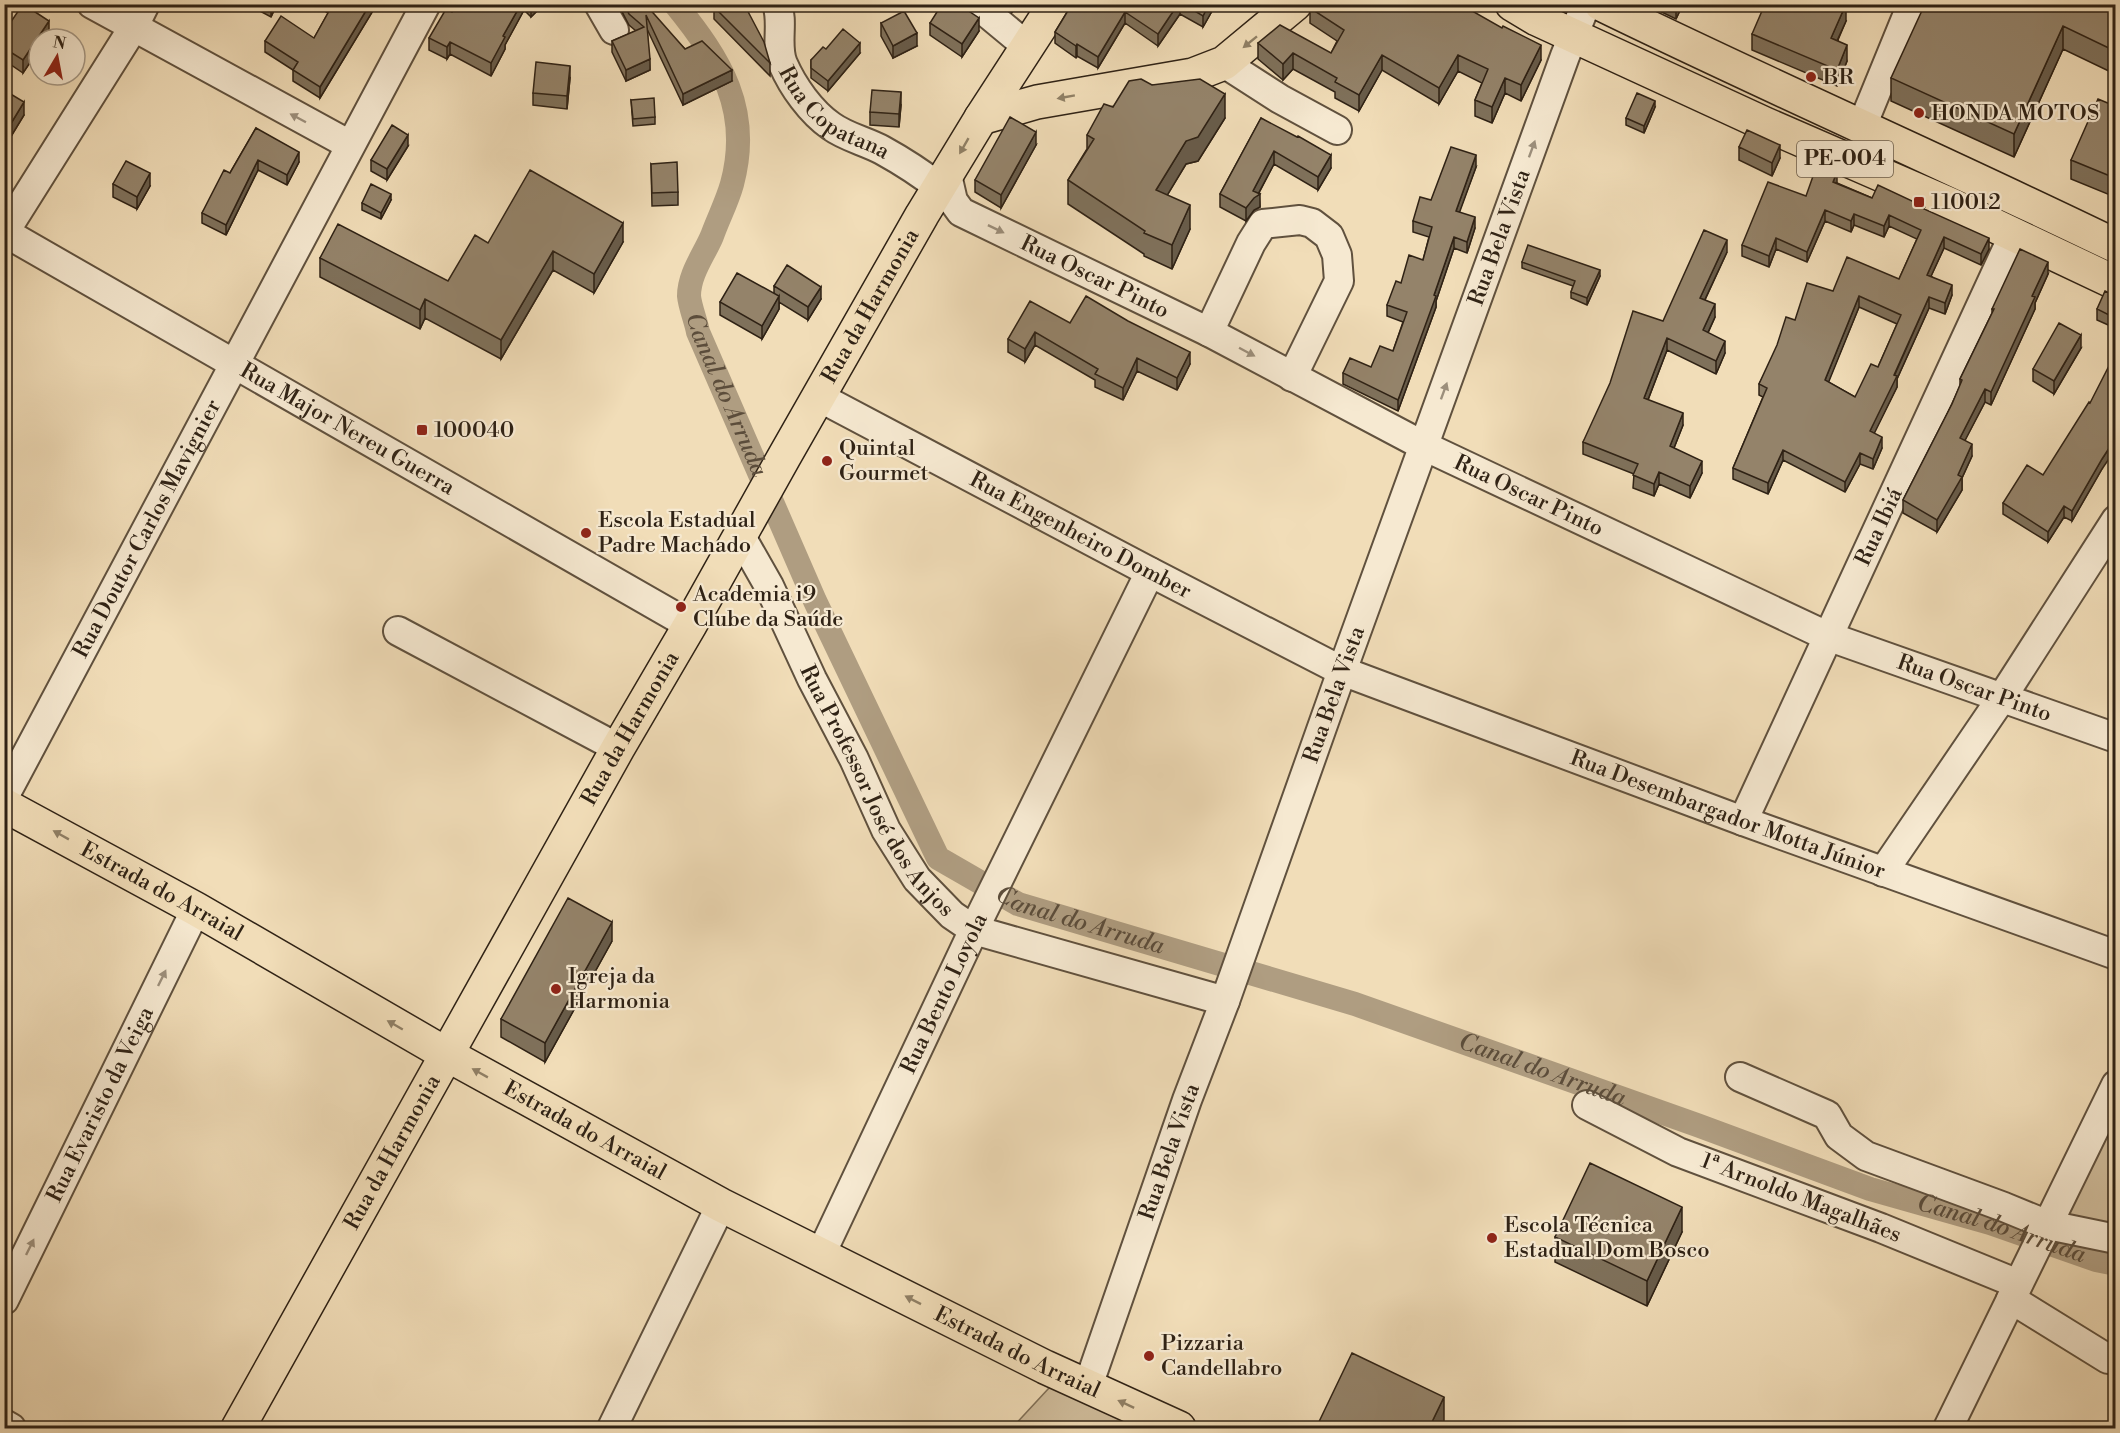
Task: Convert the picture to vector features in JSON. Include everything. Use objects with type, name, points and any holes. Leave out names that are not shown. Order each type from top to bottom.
[{"type":"main road","name":"Rua da Harmonia","points":[[238,1428],[618,748],[922,215],[944,182],[981,117],[1055,4]]},
{"type":"main road","points":[[981,117],[1036,102],[1193,75],[1224,63],[1295,4]]},
{"type":"main road","name":"PE-004","points":[[1512,4],[1572,20],[1765,124],[2014,234],[2115,282]]},
{"type":"main road","name":"PE-004","points":[[1600,4],[2115,246]]},
{"type":"main road","name":"Estrada do Arraial","points":[[4,805],[196,909],[446,1054],[721,1205],[1045,1367],[1179,1428]]},
{"type":"street","points":[[92,4],[139,16],[350,145]]},
{"type":"street","name":"Rua Doutor Carlos Mavignier","points":[[4,797],[426,4]]},
{"type":"street","points":[[599,4],[614,30]]},
{"type":"street","name":"Rua Copatana","points":[[777,4],[780,55],[783,64],[815,112],[830,126],[944,182]]},
{"type":"street","points":[[976,4],[1028,47]]},
{"type":"street","points":[[1552,4],[1549,10],[1569,20],[1575,8],[1572,20]]},
{"type":"street","name":"Rua Bela Vista","points":[[1088,1386],[1187,1100],[1228,993],[1424,446],[1572,20],[1586,4]]},
{"type":"street","points":[[1862,126],[1912,4]]},
{"type":"street","points":[[2115,261],[1591,15],[1583,30],[1953,196],[2115,272]]},
{"type":"street","points":[[5,232],[139,16]]},
{"type":"street","points":[[1224,63],[1280,99],[1336,130]]},
{"type":"street","points":[[944,182],[961,212]]},
{"type":"street","name":"Rua Oscar Pinto","points":[[922,215],[947,208],[961,212],[1209,332],[1424,446],[1827,636],[2115,738]]},
{"type":"street","points":[[1209,332],[1251,243],[1263,224],[1300,220],[1312,223],[1329,236],[1337,255],[1339,281],[1292,376]]},
{"type":"street","name":"Rua Major Nereu Guerra","points":[[5,232],[690,625]]},
{"type":"street","name":"Rua Ibiá","points":[[1743,821],[2014,234]]},
{"type":"street","name":"Rua Engenheiro Domber","points":[[819,397],[1342,671]]},
{"type":"street","points":[[1883,872],[2001,699],[2115,520]]},
{"type":"street","name":"Rua Professor José dos Anjos","points":[[740,535],[769,586],[854,759],[886,830],[917,879],[952,915],[976,926],[1228,993]]},
{"type":"street","name":"Rua Bento Loyola","points":[[821,1254],[976,926],[1150,572]]},
{"type":"street","points":[[398,630],[618,748]]},
{"type":"street","name":"Rua Desembargador Motta Júnior","points":[[1342,671],[1743,821],[2115,955]]},
{"type":"street","name":"Rua Evaristo da Veiga","points":[[4,1300],[196,909]]},
{"type":"street","points":[[1740,1077],[1827,1115],[1839,1136],[1866,1156],[2004,1207],[2041,1238],[2115,1239]]},
{"type":"street","points":[[1948,1428],[2115,1085]]},
{"type":"street","name":"1ª Arnoldo Magalhães","points":[[1587,1105],[1678,1152],[1881,1228],[2014,1291],[2108,1359]]},
{"type":"street","points":[[612,1428],[721,1205]]},
{"type":"street","points":[[4,1424],[11,1428]]},
{"type":"shaded area","points":[[2115,1120],[2115,1241],[2064,1224]]},
{"type":"shaded area","points":[[1062,1374],[1179,1428],[1012,1428]]},
{"type":"building","points":[[23,4],[49,21],[45,27],[27,27],[27,54],[23,60],[4,48],[4,32]]},
{"type":"building","points":[[333,4],[370,4],[320,87],[293,70],[298,62],[265,41],[281,16],[314,38]]},
{"type":"building","points":[[456,4],[521,4],[491,63],[450,42],[447,47],[429,38],[446,9],[452,12]]},
{"type":"building","points":[[624,4],[645,4],[645,7],[647,6],[685,49],[702,41],[732,70],[683,94],[646,15],[650,59],[626,70],[612,41],[644,27],[629,14]]},
{"type":"building","points":[[717,4],[744,4],[764,42],[770,63],[714,7]]},
{"type":"building","points":[[942,4],[958,4],[979,18],[962,44],[930,23]]},
{"type":"building","points":[[1072,4],[1178,4],[1158,34],[1125,12],[1098,57],[1055,32]]},
{"type":"building","points":[[1183,4],[1209,4],[1203,16]]},
{"type":"building","points":[[1312,4],[1460,4],[1502,28],[1503,26],[1541,45],[1521,85],[1505,78],[1492,107],[1475,100],[1488,69],[1458,55],[1439,88],[1382,55],[1359,95],[1335,82],[1337,78],[1293,53],[1283,64],[1258,43],[1280,25],[1331,53],[1344,30],[1310,8]]},
{"type":"building","points":[[1765,4],[1846,4],[1831,38],[1847,45],[1837,70],[1752,34]]},
{"type":"building","points":[[1925,4],[2115,4],[2115,51],[2063,26],[2014,134],[1891,78]]},
{"type":"building","points":[[904,11],[917,33],[893,46],[881,23]]},
{"type":"building","points":[[843,29],[860,43],[828,81],[811,68],[811,60],[823,47],[826,49]]},
{"type":"building","points":[[536,62],[570,66],[567,96],[533,93]]},
{"type":"building","points":[[1141,79],[1152,85],[1200,79],[1225,94],[1198,137],[1186,141],[1156,190],[1190,205],[1172,245],[1144,233],[1145,231],[1068,180],[1094,139],[1087,135],[1104,104],[1113,107],[1129,81]]},
{"type":"building","points":[[4,90],[24,102],[7,130],[4,129]]},
{"type":"building","points":[[872,90],[901,92],[899,114],[870,112]]},
{"type":"building","points":[[1637,93],[1655,101],[1644,126],[1626,118]]},
{"type":"building","points":[[654,98],[655,117],[633,119],[631,100]]},
{"type":"building","points":[[2098,99],[2115,106],[2115,164],[2110,176],[2071,160]]},
{"type":"building","points":[[1010,117],[1036,132],[1001,195],[975,180]]},
{"type":"building","points":[[1261,118],[1331,155],[1318,177],[1274,151],[1253,191],[1260,194],[1246,208],[1220,194]]},
{"type":"building","points":[[392,125],[408,135],[387,169],[371,160]]},
{"type":"building","points":[[256,128],[299,152],[287,175],[258,160],[226,225],[202,213],[224,170],[230,173]]},
{"type":"building","points":[[1747,130],[1780,145],[1772,163],[1739,147]]},
{"type":"building","points":[[1451,147],[1476,155],[1456,211],[1475,217],[1467,242],[1454,237],[1434,295],[1436,296],[1398,400],[1343,373],[1350,358],[1371,367],[1380,346],[1393,351],[1407,312],[1387,305],[1396,281],[1401,283],[1409,255],[1423,260],[1432,227],[1413,221],[1420,197],[1431,200]]},
{"type":"building","points":[[126,161],[150,173],[137,197],[113,184]]},
{"type":"building","points":[[677,162],[678,192],[652,193],[651,164]]},
{"type":"building","points":[[1817,165],[1837,172],[1833,182],[1872,198],[1878,185],[1925,207],[1924,209],[1989,238],[1981,254],[1944,237],[1927,275],[1952,285],[1945,303],[1929,297],[1894,375],[1897,376],[1870,431],[1882,437],[1873,459],[1860,453],[1845,482],[1783,450],[1768,483],[1733,468],[1767,388],[1759,384],[1777,345],[1786,317],[1795,320],[1807,283],[1833,291],[1847,257],[1899,279],[1921,230],[1889,215],[1884,226],[1854,214],[1851,221],[1825,210],[1807,252],[1776,238],[1769,256],[1742,245],[1768,182],[1806,196]],"holes":[[[1859,296],[1901,315],[1878,367],[1871,364],[1855,397],[1825,380]]]},
{"type":"building","points":[[530,170],[623,223],[594,274],[553,251],[501,340],[425,299],[420,310],[320,258],[338,224],[448,281],[475,235],[488,243]]},
{"type":"building","points":[[371,184],[391,194],[381,213],[362,203]]},
{"type":"building","points":[[1704,230],[1727,240],[1700,298],[1715,304],[1703,330],[1725,341],[1716,361],[1667,338],[1644,398],[1683,413],[1670,446],[1702,461],[1690,486],[1659,472],[1654,484],[1633,475],[1638,464],[1583,442],[1610,383],[1633,311],[1663,321]]},
{"type":"building","points":[[1528,245],[1600,270],[1587,298],[1571,292],[1575,281],[1522,262]]},
{"type":"building","points":[[2020,249],[2048,262],[2032,296],[2035,297],[1991,392],[1985,389],[1960,438],[1972,444],[1958,475],[1962,477],[1937,520],[1903,500],[1952,404],[1962,380],[1960,379]]},
{"type":"building","points":[[787,265],[821,287],[808,307],[774,286]]},
{"type":"building","points":[[737,273],[779,296],[762,326],[720,302]]},
{"type":"building","points":[[2105,291],[2115,296],[2115,318],[2097,309]]},
{"type":"building","points":[[1086,296],[1128,321],[1190,352],[1177,378],[1137,358],[1123,388],[1095,374],[1098,369],[1035,332],[1025,349],[1008,339],[1030,301],[1070,323]]},
{"type":"building","points":[[2059,323],[2081,335],[2054,381],[2033,369]]},
{"type":"building","points":[[2115,354],[2115,439],[2072,511],[2064,506],[2048,532],[2003,503],[2027,465],[2043,475],[2090,403]]},
{"type":"building","name":"Igreja da Harmonia","points":[[568,898],[612,922],[545,1043],[501,1019]]},
{"type":"building","points":[[1590,1163],[1682,1207],[1647,1281],[1555,1237]]},
{"type":"building","points":[[1352,1353],[1444,1397],[1429,1428],[1316,1428]]},
{"type":"waterway","name":"Canal do Arruda","points":[[675,4],[719,66],[735,109],[738,133],[737,157],[730,191],[691,280],[689,296],[698,332],[815,601],[938,858],[1018,904],[1355,1004],[1870,1189],[1990,1223],[2096,1260],[2116,1264]]},
{"type":"place","name":"BR","points":[[1811,77]]},
{"type":"place","name":"HONDA MOTOS","points":[[1919,113]]},
{"type":"place","name":"110012","points":[[1919,202]]},
{"type":"place","name":"100040","points":[[422,430]]},
{"type":"place","name":"Quintal Gourmet","points":[[827,461]]},
{"type":"place","name":"Escola Estadual Padre Machado","points":[[586,533]]},
{"type":"place","name":"Academia i9 Clube da Saúde","points":[[681,607]]},
{"type":"place","name":"Igreja da Harmonia","points":[[556,989]]},
{"type":"place","name":"Escola Técnica Estadual Dom Bosco","points":[[1492,1238]]},
{"type":"place","name":"Pizzaria Candellabro","points":[[1149,1356]]}]
